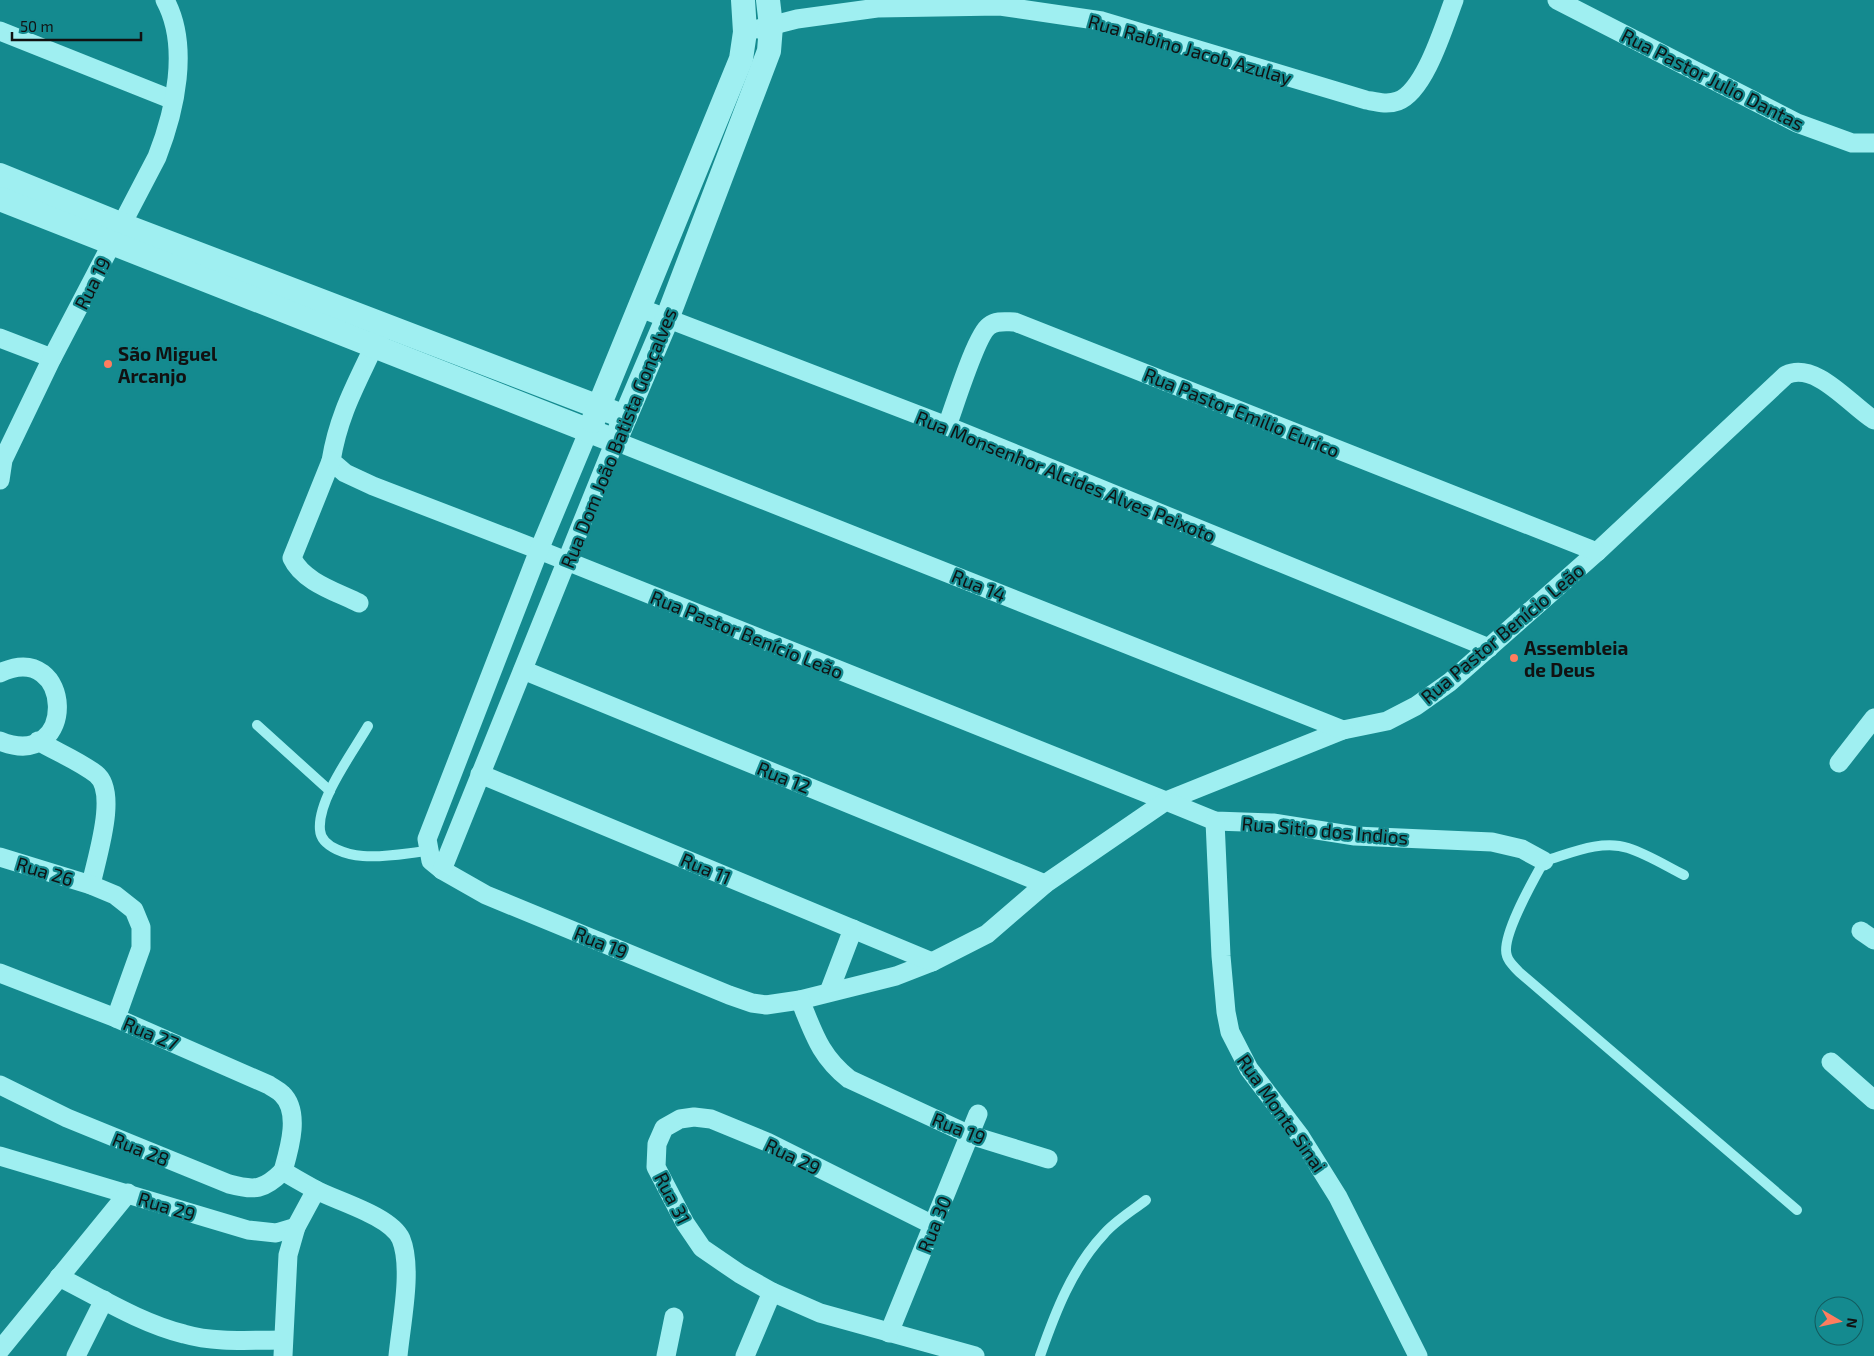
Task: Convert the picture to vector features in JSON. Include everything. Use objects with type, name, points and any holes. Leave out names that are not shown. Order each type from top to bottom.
[{"type":"street","name":"Rua 19","points":[[52,358],[118,235],[157,157],[168,130],[178,55],[172,12],[165,0]]},
{"type":"street","name":"Rua Dom João Batista Gonçalves","points":[[434,861],[427,839],[432,823],[539,550],[741,59],[744,32],[743,0]]},
{"type":"street","name":"Rua Dom João Batista Gonçalves","points":[[434,861],[480,774],[667,319],[755,90],[768,51],[772,26],[768,0]]},
{"type":"street","name":"Rua Rabino Jacob Azulay","points":[[744,32],[797,19],[878,8],[1000,6],[1102,21],[1384,104],[1399,101],[1413,90],[1426,69],[1454,0]]},
{"type":"street","name":"Rua Pastor Julio Dantas","points":[[1557,0],[1797,123],[1852,143],[1874,142]]},
{"type":"street","points":[[0,30],[173,100]]},
{"type":"street","points":[[0,175],[118,235],[374,346],[616,441]]},
{"type":"street","points":[[0,199],[118,235],[384,325],[625,418]]},
{"type":"street","name":"Rua Monsenhor Alcides Alves Peixoto","points":[[640,308],[947,426],[1489,648]]},
{"type":"street","name":"Rua Pastor Emilio Eurico","points":[[947,426],[979,340],[988,326],[1000,321],[1016,322],[1597,552]]},
{"type":"street","points":[[359,604],[309,577],[296,566],[292,558],[331,461],[340,418],[384,325]]},
{"type":"street","points":[[0,338],[52,358],[2,460],[0,480]]},
{"type":"street","name":"Rua Pastor Benício Leão","points":[[778,1003],[800,1000],[896,976],[932,962],[987,934],[1045,884],[1166,801],[1343,730],[1387,720],[1416,706],[1450,682],[1597,552],[1786,375],[1804,372],[1817,376],[1874,420]]},
{"type":"street","name":"Rua 14","points":[[616,441],[1343,730]]},
{"type":"street","name":"Rua Pastor Benício Leão","points":[[331,461],[345,473],[373,486],[539,550],[1166,801]]},
{"type":"street","points":[[0,670],[28,668],[40,673],[50,682],[57,694],[59,708],[56,721],[49,733],[38,741],[26,746],[12,745],[0,740]]},
{"type":"street","name":"Rua 12","points":[[523,670],[1045,884]]},
{"type":"street","points":[[1839,763],[1874,718]]},
{"type":"street","points":[[38,741],[97,774],[105,785],[107,798],[106,813],[91,885]]},
{"type":"street","name":"Rua 11","points":[[480,774],[932,962]]},
{"type":"street","name":"Rua Sitio dos Indios","points":[[1166,801],[1215,821],[1273,823],[1364,837],[1492,842],[1522,849],[1544,861]]},
{"type":"street","name":"Rua Monte Sinai","points":[[1215,821],[1220,956],[1230,1032],[1249,1069],[1300,1136],[1338,1197],[1418,1356]]},
{"type":"street","name":"Rua 26","points":[[0,857],[91,885],[115,895],[134,910],[141,927],[140,948],[116,1018]]},
{"type":"street","name":"Rua 19","points":[[434,861],[486,895],[729,995],[752,1003],[778,1003]]},
{"type":"street","points":[[829,992],[853,929]]},
{"type":"street","name":"Rua 27","points":[[0,973],[116,1018],[269,1085],[283,1095],[290,1110],[290,1144],[283,1171]]},
{"type":"street","name":"Rua 19","points":[[800,1000],[824,1056],[834,1067],[850,1079],[970,1135],[1048,1159]]},
{"type":"street","points":[[1831,1062],[1874,1100]]},
{"type":"street","name":"Rua 28","points":[[0,1085],[67,1118],[229,1184],[257,1189],[270,1183],[283,1171]]},
{"type":"street","name":"Rua 30","points":[[890,1333],[978,1114]]},
{"type":"street","name":"Rua 29","points":[[657,1144],[664,1128],[680,1119],[694,1117],[711,1119],[767,1142],[933,1225]]},
{"type":"street","name":"Rua 31","points":[[657,1144],[656,1167],[685,1224],[702,1248],[772,1292]]},
{"type":"street","points":[[0,1156],[128,1193]]},
{"type":"street","points":[[283,1171],[316,1190],[377,1218],[394,1229],[400,1237],[405,1261],[398,1356]]},
{"type":"street","points":[[59,1277],[159,1326],[185,1335],[283,1348],[286,1273],[296,1227],[316,1190]]},
{"type":"street","name":"Rua 29","points":[[0,1350],[128,1193],[248,1230],[276,1233],[296,1227]]},
{"type":"street","points":[[745,1356],[772,1292],[820,1313],[975,1356]]},
{"type":"street","points":[[76,1356],[104,1300]]},
{"type":"street","points":[[666,1356],[674,1316]]},
{"type":"lane","points":[[257,726],[330,791]]},
{"type":"lane","points":[[368,726],[330,791],[322,815],[320,832],[333,847],[343,853],[434,861]]},
{"type":"lane","points":[[1684,875],[1628,848],[1618,846],[1603,845],[1544,861],[1524,897],[1506,945],[1506,955],[1510,963],[1643,1080],[1797,1210]]},
{"type":"lane","points":[[1040,1356],[1055,1315],[1076,1273],[1104,1233],[1146,1200]]},
{"type":"place","name":"São Miguel Arcanjo","points":[[108,364]]},
{"type":"place","name":"Assembleia de Deus","points":[[1514,658]]}]
